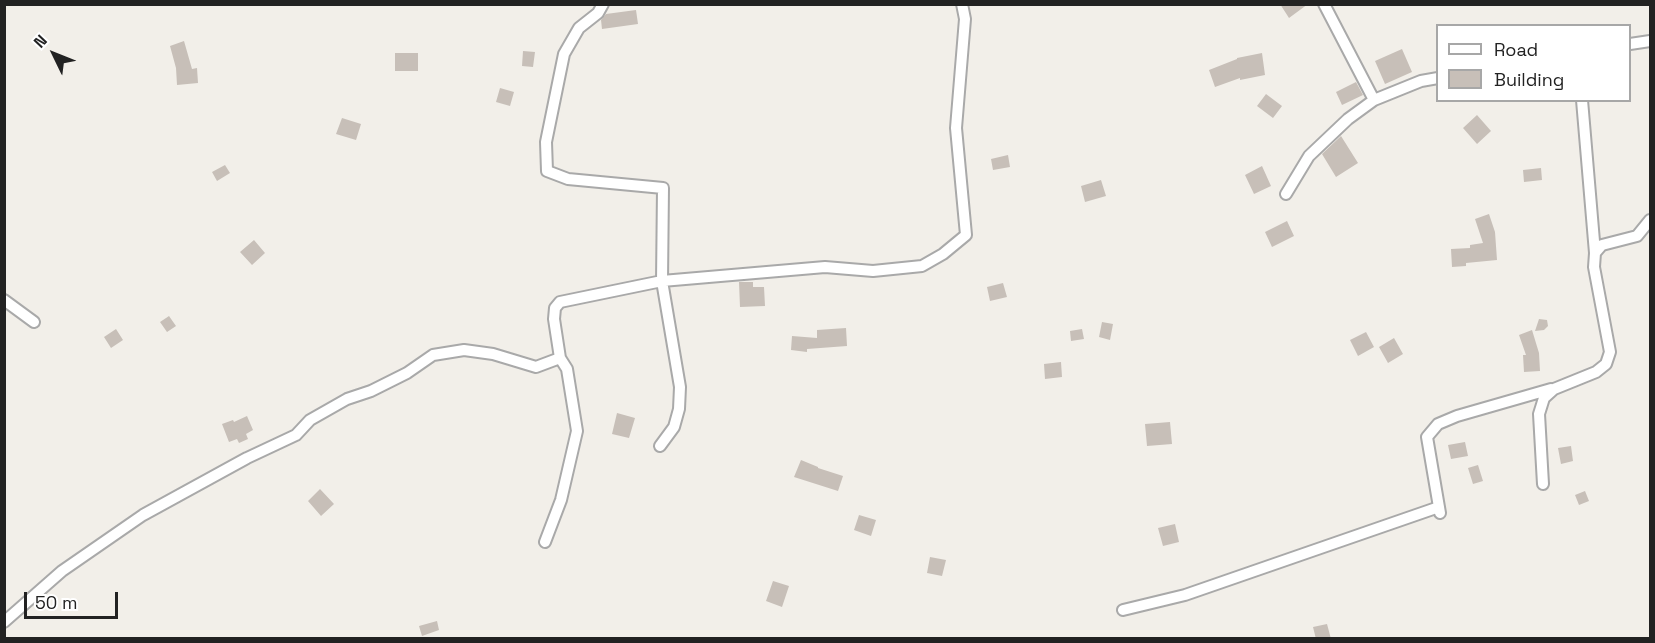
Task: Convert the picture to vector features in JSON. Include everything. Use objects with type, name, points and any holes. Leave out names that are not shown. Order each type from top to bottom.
[{"type":"street","points":[[603,4],[598,13],[579,28],[564,54],[546,142],[547,171],[568,179],[663,188],[662,281],[680,387],[679,409],[674,427],[660,446]]},
{"type":"street","points":[[545,542],[561,500],[577,431],[567,369],[560,358],[554,319],[555,308],[560,302],[662,281],[825,267],[873,271],[922,266],[943,254],[966,235],[956,128],[965,19],[962,4]]},
{"type":"street","points":[[1324,4],[1374,100]]},
{"type":"street","points":[[1631,44],[1650,41]]},
{"type":"street","points":[[1286,194],[1309,156],[1348,119],[1374,100],[1421,81],[1436,78]]},
{"type":"street","points":[[1123,610],[1185,595],[1440,510],[1427,436],[1438,424],[1457,416],[1554,388],[1596,372],[1606,364],[1610,352],[1594,267],[1595,253],[1582,102]]},
{"type":"street","points":[[1595,253],[1602,245],[1637,236],[1650,220]]},
{"type":"street","points":[[4,300],[34,322]]},
{"type":"street","points":[[4,622],[62,571],[143,515],[247,458],[296,435],[310,420],[328,409],[346,399],[371,391],[433,355],[464,350],[493,354],[536,367],[560,358]]},
{"type":"street","points":[[1543,484],[1539,414],[1544,399],[1554,388]]},
{"type":"building","points":[[1280,4],[1308,4],[1289,18]]},
{"type":"building","points":[[636,10],[638,24],[602,29],[601,20],[606,14]]},
{"type":"building","points":[[184,41],[192,69],[197,68],[198,83],[177,85],[176,68],[170,46]]},
{"type":"building","points":[[1402,49],[1412,72],[1385,84],[1375,61]]},
{"type":"building","points":[[523,51],[535,52],[533,67],[522,66]]},
{"type":"building","points":[[395,53],[418,53],[418,71],[395,71]]},
{"type":"building","points":[[1262,53],[1265,75],[1240,80],[1240,78],[1215,87],[1209,70],[1237,58]]},
{"type":"building","points":[[1356,82],[1363,95],[1342,105],[1336,92]]},
{"type":"building","points":[[500,88],[514,92],[510,106],[496,102]]},
{"type":"building","points":[[1266,94],[1282,106],[1273,118],[1257,106]]},
{"type":"building","points":[[1477,115],[1491,131],[1477,144],[1463,128]]},
{"type":"building","points":[[342,118],[361,124],[356,140],[336,134]]},
{"type":"building","points":[[1341,136],[1358,163],[1336,177],[1322,154]]},
{"type":"building","points":[[1008,155],[1010,167],[993,170],[991,159]]},
{"type":"building","points":[[225,165],[230,173],[217,181],[212,172]]},
{"type":"building","points":[[1262,166],[1271,186],[1254,194],[1245,175]]},
{"type":"building","points":[[1541,168],[1542,180],[1524,182],[1523,170]]},
{"type":"building","points":[[1101,180],[1106,196],[1085,202],[1081,186]]},
{"type":"building","points":[[1489,214],[1495,232],[1497,260],[1466,263],[1466,266],[1452,267],[1451,249],[1470,248],[1470,245],[1483,243],[1475,219]]},
{"type":"building","points":[[1287,221],[1294,236],[1272,247],[1265,232]]},
{"type":"building","points":[[254,240],[265,253],[252,265],[240,252]]},
{"type":"building","points":[[739,282],[753,282],[753,287],[764,287],[765,306],[740,307]]},
{"type":"building","points":[[1003,283],[1007,297],[990,301],[987,287]]},
{"type":"building","points":[[169,316],[176,326],[167,332],[160,322]]},
{"type":"building","points":[[1539,319],[1547,320],[1548,326],[1544,330],[1535,331]]},
{"type":"building","points":[[1102,322],[1113,324],[1110,340],[1099,337]]},
{"type":"building","points":[[846,328],[847,346],[807,349],[807,352],[791,350],[792,336],[817,338],[817,330]]},
{"type":"building","points":[[116,329],[123,340],[111,348],[104,337]]},
{"type":"building","points":[[1082,329],[1084,339],[1071,341],[1070,331]]},
{"type":"building","points":[[1532,330],[1539,353],[1540,371],[1524,372],[1523,355],[1526,355],[1519,335]]},
{"type":"building","points":[[1366,332],[1374,347],[1358,356],[1350,340]]},
{"type":"building","points":[[1394,338],[1403,354],[1388,363],[1379,347]]},
{"type":"building","points":[[1061,362],[1062,377],[1045,379],[1044,364]]},
{"type":"building","points":[[617,413],[635,418],[629,438],[612,434]]},
{"type":"building","points":[[247,416],[253,430],[246,434],[248,439],[239,443],[237,439],[229,442],[222,424]]},
{"type":"building","points":[[1170,422],[1172,444],[1147,446],[1145,424]]},
{"type":"building","points":[[1465,442],[1468,456],[1451,459],[1448,445]]},
{"type":"building","points":[[1571,446],[1573,461],[1561,464],[1558,448]]},
{"type":"building","points":[[801,460],[843,476],[838,491],[794,477]]},
{"type":"building","points":[[1478,465],[1483,481],[1473,484],[1468,468]]},
{"type":"building","points":[[320,489],[334,504],[321,516],[308,501]]},
{"type":"building","points":[[1585,491],[1589,501],[1579,505],[1575,495]]},
{"type":"building","points":[[859,515],[876,520],[871,536],[854,530]]},
{"type":"building","points":[[1175,524],[1179,542],[1163,546],[1158,528]]},
{"type":"building","points":[[930,557],[946,560],[942,576],[927,573]]},
{"type":"building","points":[[773,581],[789,586],[782,607],[766,601]]},
{"type":"building","points":[[437,621],[439,630],[422,636],[419,626]]},
{"type":"building","points":[[1327,624],[1331,639],[1316,639],[1313,627]]}]
